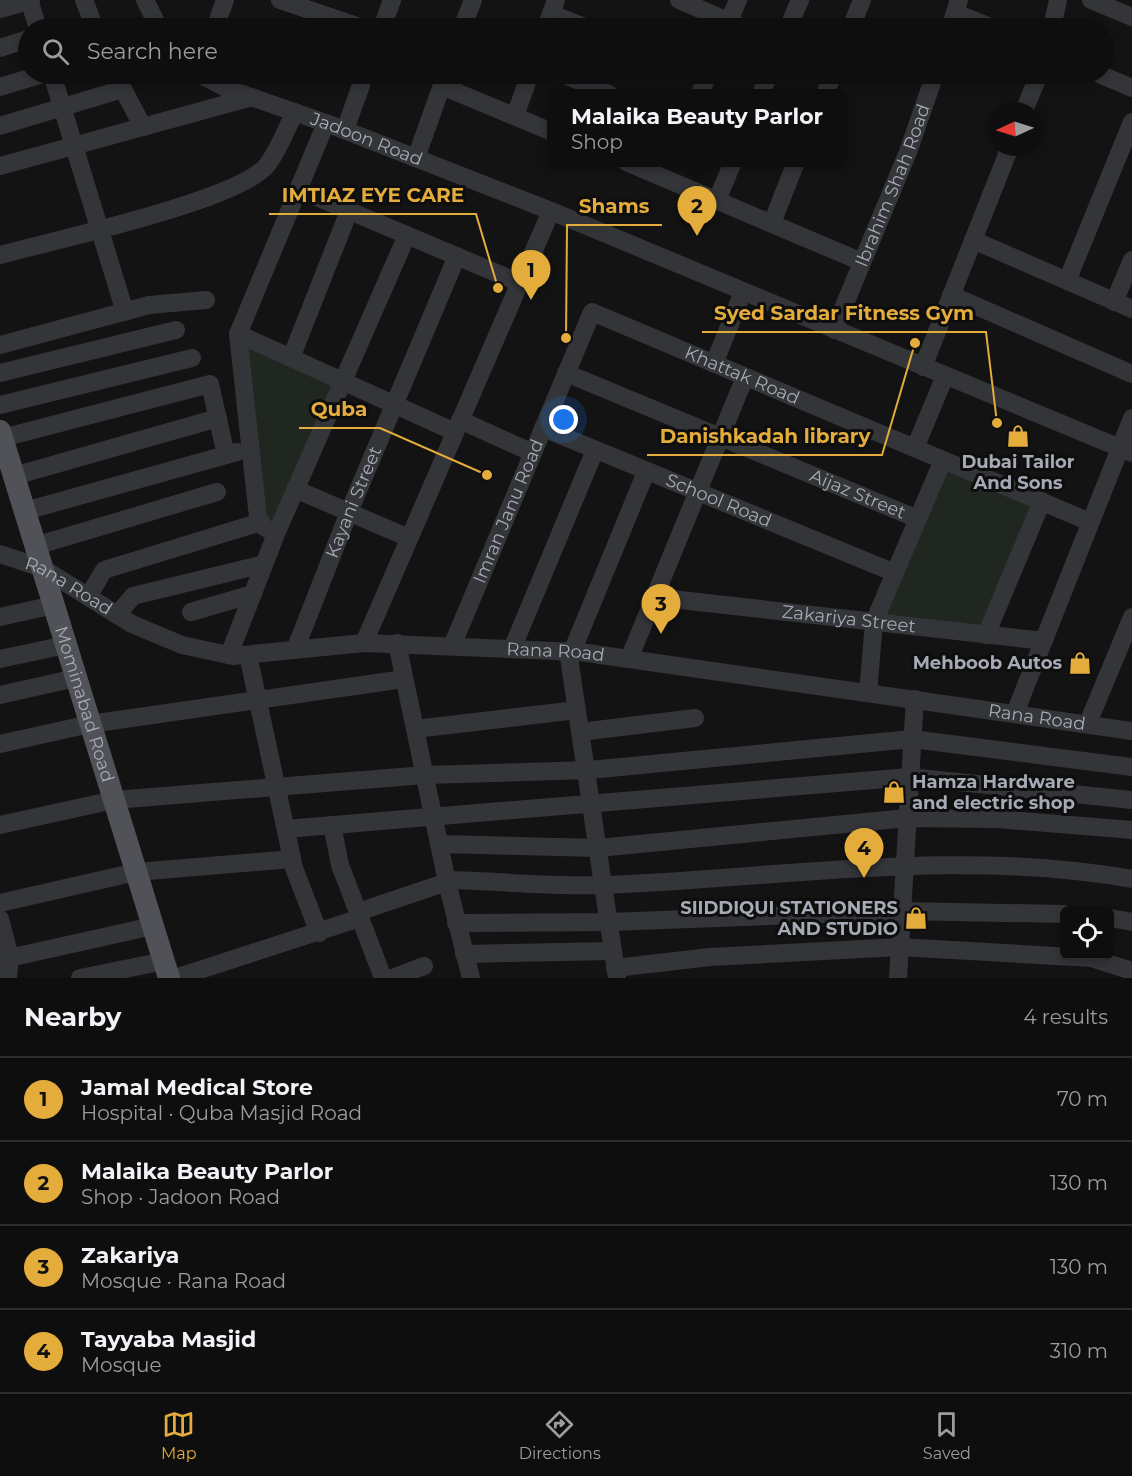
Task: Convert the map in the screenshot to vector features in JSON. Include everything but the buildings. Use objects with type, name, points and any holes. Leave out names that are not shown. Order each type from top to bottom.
[{"type":"main road","name":"Mominabad Road","points":[[1,435],[169,972]]},
{"type":"street","points":[[0,9],[30,0],[35,18]]},
{"type":"street","points":[[84,0],[91,18]]},
{"type":"street","points":[[219,18],[225,0]]},
{"type":"street","points":[[280,0],[333,18]]},
{"type":"street","points":[[386,18],[392,0]]},
{"type":"street","points":[[466,18],[473,0]]},
{"type":"street","points":[[679,0],[716,18]]},
{"type":"street","points":[[735,18],[738,0]]},
{"type":"street","points":[[792,18],[800,0]]},
{"type":"street","points":[[855,18],[862,0]]},
{"type":"street","points":[[1054,18],[1058,0]]},
{"type":"street","points":[[1091,0],[1132,17]]},
{"type":"street","points":[[0,48],[18,42]]},
{"type":"street","points":[[1114,80],[1132,88]]},
{"type":"street","points":[[0,87],[18,82]]},
{"type":"street","points":[[55,84],[125,312]]},
{"type":"street","points":[[0,126],[62,106],[112,84]]},
{"type":"street","points":[[121,84],[143,127]]},
{"type":"street","name":"Jadoon Road","points":[[219,84],[345,130],[551,211],[1126,450]]},
{"type":"street","points":[[345,130],[361,84]]},
{"type":"street","points":[[416,158],[443,84]]},
{"type":"street","points":[[452,84],[515,117],[547,130]]},
{"type":"street","points":[[515,117],[527,84]]},
{"type":"street","name":"Ibrahim Shah Road","points":[[834,330],[908,152],[932,84]]},
{"type":"street","points":[[1028,102],[1035,84]]},
{"type":"street","points":[[0,166],[252,97]]},
{"type":"street","points":[[0,255],[198,201],[235,188],[267,166],[295,112]]},
{"type":"street","points":[[1067,281],[1126,152],[1132,122]]},
{"type":"street","points":[[276,534],[258,517],[238,334],[326,123]]},
{"type":"street","points":[[923,367],[1006,156]]},
{"type":"street","points":[[650,167],[669,171],[717,200],[862,262]]},
{"type":"street","points":[[717,200],[731,167]]},
{"type":"street","points":[[772,223],[794,167]]},
{"type":"street","points":[[300,190],[520,283]]},
{"type":"street","points":[[291,358],[349,211]]},
{"type":"street","points":[[364,643],[551,211]]},
{"type":"street","points":[[229,655],[295,489],[407,235]]},
{"type":"street","points":[[973,240],[1132,309]]},
{"type":"street","name":"Kayani Street","points":[[295,650],[349,512],[457,256]]},
{"type":"street","points":[[1114,302],[1132,260]]},
{"type":"street","points":[[714,363],[743,292]]},
{"type":"street","points":[[951,296],[1132,374]]},
{"type":"street","points":[[0,345],[149,305],[206,300]]},
{"type":"street","name":"Khattak Road","points":[[592,312],[1090,522]]},
{"type":"street","name":"Imran Janu Road","points":[[452,646],[592,312]]},
{"type":"street","points":[[0,373],[176,330]]},
{"type":"street","points":[[238,334],[395,405],[533,453]]},
{"type":"street","points":[[0,405],[192,358]]},
{"type":"street","name":"Aijaz Street","points":[[566,373],[918,519]]},
{"type":"street","points":[[915,448],[945,376]]},
{"type":"street","points":[[629,659],[745,377]]},
{"type":"street","points":[[1,435],[210,384],[226,455]]},
{"type":"street","points":[[14,476],[218,418]]},
{"type":"street","points":[[1016,713],[1090,522],[1126,450],[1132,418]]},
{"type":"street","name":"School Road","points":[[543,428],[697,494],[895,573]]},
{"type":"street","points":[[25,511],[251,448]]},
{"type":"street","points":[[512,648],[594,450]]},
{"type":"street","points":[[868,693],[874,622],[943,460]]},
{"type":"street","points":[[615,965],[570,652],[646,472]]},
{"type":"street","points":[[295,489],[409,538]]},
{"type":"street","points":[[35,546],[217,492]]},
{"type":"street","points":[[986,635],[1042,501]]},
{"type":"street","points":[[88,597],[104,570],[261,522]]},
{"type":"street","name":"Rana Road","points":[[0,554],[42,568],[132,624],[182,645],[229,655],[364,643],[570,652],[1132,731]]},
{"type":"street","points":[[117,615],[133,596],[264,564]]},
{"type":"street","points":[[191,612],[253,594]]},
{"type":"street","name":"Zakariya Street","points":[[654,597],[1044,641]]},
{"type":"street","points":[[0,617],[54,605]]},
{"type":"street","points":[[1088,723],[1132,617]]},
{"type":"street","points":[[397,643],[456,923],[471,978]]},
{"type":"street","points":[[0,659],[66,645]]},
{"type":"street","points":[[248,655],[292,860],[319,933]]},
{"type":"street","points":[[0,695],[76,678]]},
{"type":"street","points":[[0,744],[90,724],[404,680]]},
{"type":"street","points":[[898,978],[915,699]]},
{"type":"street","points":[[415,729],[577,710]]},
{"type":"street","points":[[580,732],[695,717]]},
{"type":"street","points":[[0,825],[114,800],[424,775],[586,770],[912,739],[1132,767]]},
{"type":"street","points":[[286,829],[910,777],[1132,800]]},
{"type":"street","points":[[439,844],[597,848],[907,818],[998,819],[1132,830]]},
{"type":"street","points":[[332,825],[340,865],[381,977],[424,966]]},
{"type":"street","points":[[0,903],[136,872],[292,860]]},
{"type":"street","points":[[80,978],[169,972],[319,933],[447,881],[603,885],[903,867],[1038,866],[1132,879]]},
{"type":"street","points":[[456,923],[609,922],[901,911],[1060,914]]},
{"type":"street","points":[[0,919],[8,978]]},
{"type":"street","points":[[1114,919],[1132,922]]},
{"type":"street","points":[[5,959],[153,926]]},
{"type":"street","points":[[464,954],[615,965],[710,957],[900,947],[1091,958],[1132,971]]},
{"type":"shaded area","points":[[238,334],[342,381],[276,534],[264,527]]},
{"type":"shaded area","points":[[943,460],[1042,501],[986,635],[880,622]]},
{"type":"place","name":"Malaika Beauty Parlor","points":[[697,236]]},
{"type":"place","name":"IMTIAZ EYE CARE","points":[[498,288]]},
{"type":"place","name":"Jamal Medical Store","points":[[531,300]]},
{"type":"place","name":"Shams","points":[[566,338]]},
{"type":"place","name":"Danishkadah library","points":[[915,343]]},
{"type":"place","name":"Syed Sardar Fitness Gym","points":[[997,423]]},
{"type":"place","name":"Dubai Tailor And Sons","points":[[1018,436]]},
{"type":"place","name":"Quba","points":[[487,475]]},
{"type":"place","name":"Zakariya","points":[[661,634]]},
{"type":"place","name":"Mehboob Autos","points":[[1080,663]]},
{"type":"place","name":"Hamza Hardware and electric shop","points":[[894,792]]},
{"type":"place","name":"Tayyaba Masjid","points":[[864,878]]},
{"type":"place","name":"SIIDDIQUI STATIONERS AND STUDIO","points":[[916,918]]}]
